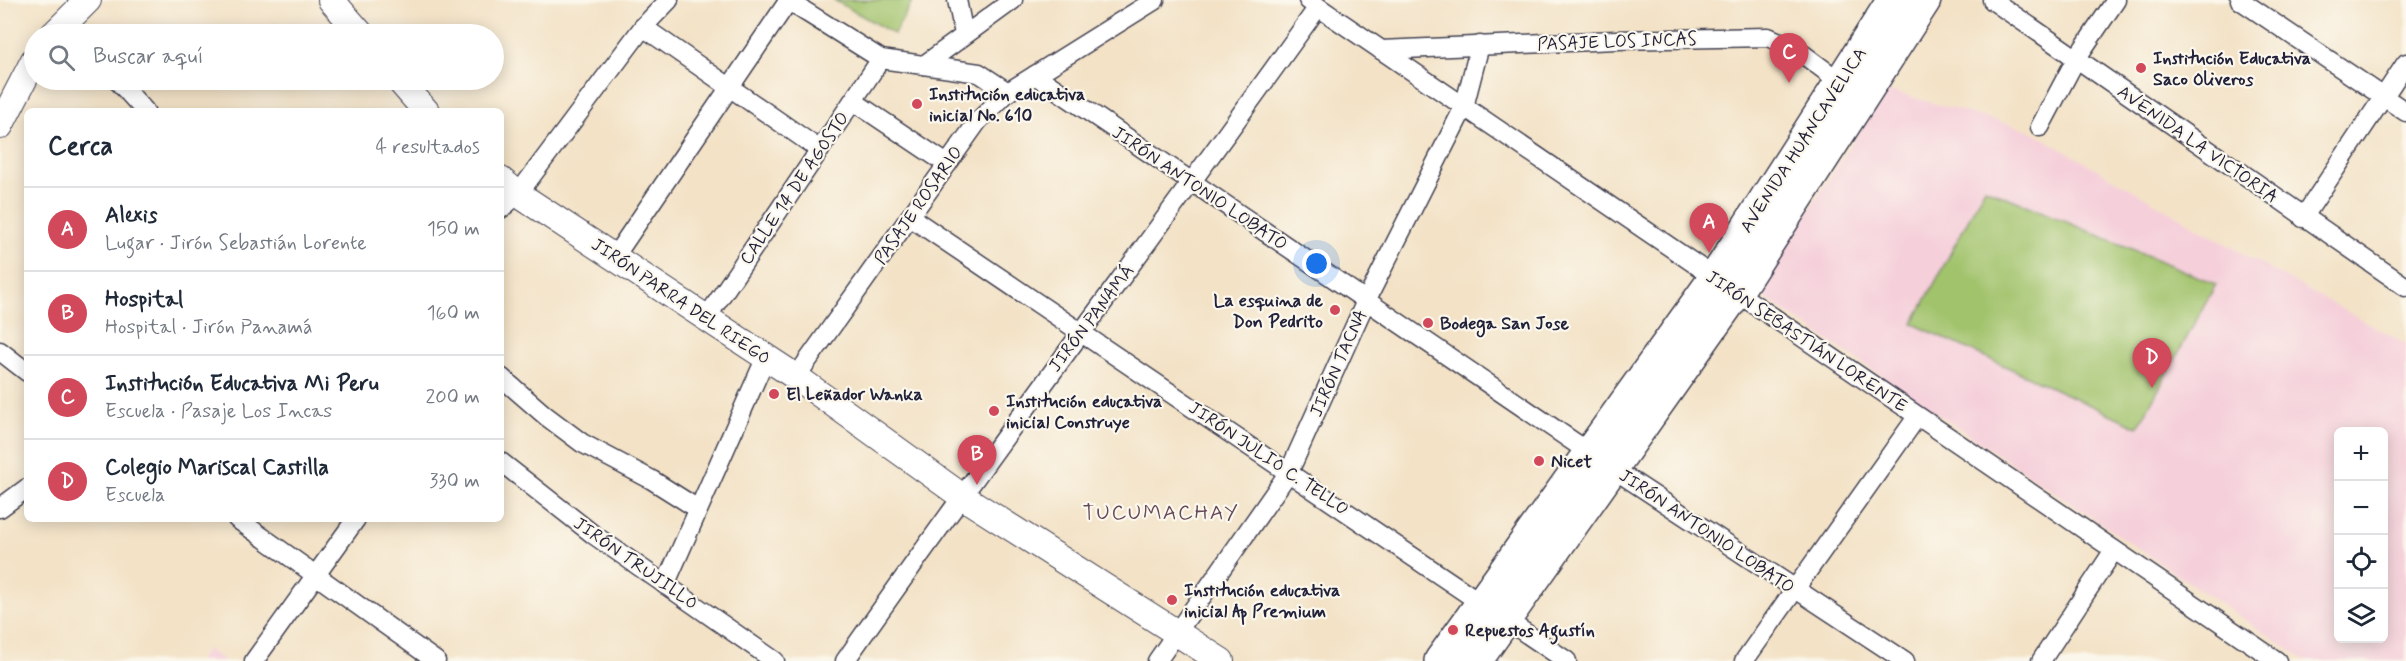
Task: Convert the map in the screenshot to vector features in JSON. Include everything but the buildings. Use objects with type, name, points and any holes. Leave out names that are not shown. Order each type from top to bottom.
[{"type":"highway","name":"AVENIDA HUANCAVELICA","points":[[1725,286],[1839,81],[1894,0]]},
{"type":"highway","name":"AVENIDA HUANCAVELICA","points":[[1441,661],[1494,610],[1725,286],[1924,0]]},
{"type":"highway","name":"AVENIDA HUANCAVELICA","points":[[1475,661],[1494,610]]},
{"type":"street","points":[[70,24],[88,0]]},
{"type":"street","points":[[331,0],[352,24]]},
{"type":"street","points":[[507,194],[643,27],[669,0]]},
{"type":"street","points":[[615,256],[788,0],[881,59],[979,73],[1008,92]]},
{"type":"street","points":[[957,0],[964,34]]},
{"type":"street","points":[[924,66],[964,34],[1013,0]]},
{"type":"street","name":"PASAJE ROSARIO","points":[[796,377],[978,121],[1008,92],[1155,0]]},
{"type":"street","name":"AVENIDA LA VICTORIA","points":[[1992,0],[2303,218],[2406,287]]},
{"type":"street","points":[[2040,127],[2076,59],[2116,0]]},
{"type":"street","points":[[2240,0],[2406,112]]},
{"type":"street","name":"JIRÓN SEBASTIÁN LORENTE","points":[[1313,3],[2277,661]]},
{"type":"street","name":"JIRÓN PANAMÁ","points":[[844,661],[960,495],[1193,183],[1313,3]]},
{"type":"street","points":[[643,27],[820,150]]},
{"type":"street","name":"PASAJE LOS INCAS","points":[[1381,50],[1768,37],[1796,49],[1839,81]]},
{"type":"street","name":"JIRÓN TACNA","points":[[1157,661],[1179,633],[1289,472],[1366,301],[1464,107],[1480,45]]},
{"type":"street","name":"CALLE 14 DE AGOSTO","points":[[706,317],[881,59]]},
{"type":"street","points":[[2303,218],[2406,63]]},
{"type":"street","name":"JIRÓN ANTONIO LOBATO","points":[[1035,75],[1601,460],[1905,661]]},
{"type":"street","points":[[0,126],[24,79]]},
{"type":"street","points":[[126,90],[142,108]]},
{"type":"street","points":[[408,90],[423,108]]},
{"type":"street","points":[[853,100],[947,164]]},
{"type":"street","name":"JIRÓN PARRA DEL RIEGO","points":[[507,194],[615,256],[796,377],[960,495],[1221,661]]},
{"type":"street","name":"JIRÓN JULIO C. TELLO","points":[[910,217],[1567,661]]},
{"type":"street","points":[[0,351],[24,370]]},
{"type":"street","points":[[665,585],[766,357]]},
{"type":"street","points":[[504,380],[582,443],[652,480],[698,509]]},
{"type":"street","points":[[1744,661],[1917,417]]},
{"type":"street","name":"JIRÓN TRUJILLO","points":[[504,464],[594,535],[775,661]]},
{"type":"street","points":[[0,508],[24,490]]},
{"type":"street","points":[[241,522],[316,574],[427,658]]},
{"type":"street","points":[[254,661],[354,522]]},
{"type":"street","points":[[2041,661],[2114,550]]},
{"type":"shaded area","points":[[1886,90],[2029,130],[2271,270],[2406,344],[2406,661],[2306,661],[1756,292]]},
{"type":"shaded area","points":[[207,649],[224,661],[199,661]]},
{"type":"green space","points":[[834,0],[913,0],[894,34]]},
{"type":"green space","points":[[1985,188],[2216,284],[2138,427],[1913,324]]},
{"type":"place","name":"Institución Educativa Saco Oliveros","points":[[2141,68]]},
{"type":"place","name":"Institución Educativa Mi Peru","points":[[1789,83]]},
{"type":"place","name":"Institución educativa inicial No. 610","points":[[917,104]]},
{"type":"place","name":"Alexis","points":[[1709,253]]},
{"type":"place","name":"La esquina de Don Pedrito","points":[[1335,310]]},
{"type":"place","name":"Bodega San Jose","points":[[1428,323]]},
{"type":"place","name":"Colegio Mariscal Castilla","points":[[2152,388]]},
{"type":"place","name":"El Leñador Wanka","points":[[774,394]]},
{"type":"place","name":"Institución educativa inicial Construye","points":[[994,411]]},
{"type":"place","name":"Nicet","points":[[1539,461]]},
{"type":"place","name":"Hospital","points":[[977,485]]},
{"type":"place","name":"Institución educativa inicial Ap Premium","points":[[1172,600]]},
{"type":"place","name":"Repuestos Agustín","points":[[1453,630]]},
{"type":"district","name":"TUCUMACHAY","points":[[1161,512]]}]
